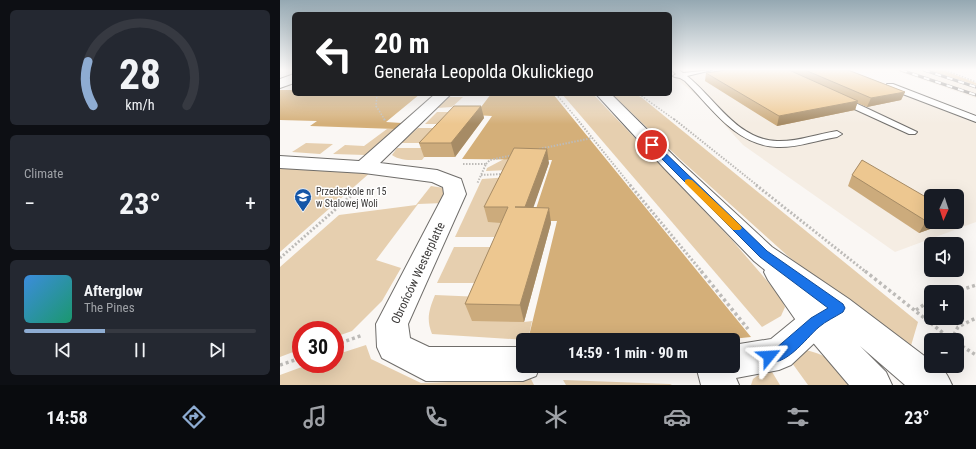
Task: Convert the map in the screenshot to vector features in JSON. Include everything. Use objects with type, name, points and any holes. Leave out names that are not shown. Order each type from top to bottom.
[{"type":"street","points":[[372,168],[442,96]]},
{"type":"street","points":[[605,96],[672,165],[827,315],[933,385]]},
{"type":"street","name":"Obrońców Westerplatte","points":[[280,162],[372,168],[437,176],[453,184],[455,194],[392,324],[394,347],[426,364],[516,364]]},
{"type":"street","points":[[740,361],[779,354],[827,315]]},
{"type":"street","points":[[827,315],[873,385]]},
{"type":"street","points":[[716,373],[720,385]]},
{"type":"lane","points":[[695,88],[739,131],[753,140],[767,144],[782,144],[836,134]]},
{"type":"lane","points":[[894,88],[976,119]]},
{"type":"lane","points":[[831,95],[912,132]]},
{"type":"path","points":[[377,96],[376,106],[386,123]]},
{"type":"path","points":[[558,96],[726,300]]},
{"type":"path","points":[[644,96],[916,310],[943,333]]},
{"type":"path","points":[[534,151],[592,138]]},
{"type":"path","points":[[486,164],[490,160],[519,154]]},
{"type":"path","points":[[280,258],[372,168]]},
{"type":"path","points":[[481,175],[504,174]]},
{"type":"path","points":[[964,289],[976,285]]},
{"type":"path","points":[[916,310],[924,305]]},
{"type":"path","points":[[955,333],[958,327],[976,318]]},
{"type":"path","points":[[964,347],[976,355]]},
{"type":"path","points":[[280,365],[292,361]]},
{"type":"shaded area","points":[[687,88],[885,88],[976,123],[976,222],[964,226],[964,189],[924,189],[924,229],[957,229],[936,237],[924,237],[924,241],[895,252],[743,145],[700,98]]},
{"type":"shaded area","points":[[947,88],[976,88],[976,98]]},
{"type":"shaded area","points":[[280,90],[292,90],[292,96],[418,96],[386,122],[402,123],[395,129],[310,126],[317,121],[280,120]]},
{"type":"shaded area","points":[[489,96],[555,96],[751,337],[740,338],[740,333],[530,333],[557,221],[532,221],[552,160],[462,159],[492,116],[475,115]]},
{"type":"shaded area","points":[[564,96],[595,96],[732,240],[780,296],[785,307],[781,316],[762,327]]},
{"type":"shaded area","points":[[614,96],[641,97],[918,322],[910,349],[789,257],[681,160]]},
{"type":"shaded area","points":[[449,97],[463,97],[452,107],[437,108]]},
{"type":"shaded area","points":[[437,112],[448,112],[453,124],[425,124]]},
{"type":"shaded area","points":[[418,128],[450,128],[436,143],[401,143]]},
{"type":"shaded area","points":[[387,129],[395,129],[365,155],[333,154],[345,145],[364,146]]},
{"type":"shaded area","points":[[306,143],[333,144],[320,154],[292,152]]},
{"type":"shaded area","points":[[397,148],[431,148],[422,160],[414,160],[402,159],[392,155]]},
{"type":"shaded area","points":[[504,159],[519,160],[513,170],[486,171],[487,168]]},
{"type":"shaded area","name":"Przedszkole nr 15 w Stalowej Woli","points":[[280,167],[372,171],[280,252]]},
{"type":"shaded area","points":[[510,177],[512,223],[506,237],[455,237],[482,179]]},
{"type":"shaded area","points":[[431,186],[444,188],[444,203],[418,204],[376,260],[401,268],[382,301],[352,331],[344,334],[344,321],[292,321],[292,352],[280,357],[280,267],[339,215],[416,205]]},
{"type":"shaded area","points":[[454,247],[502,247],[487,283],[437,283]]},
{"type":"shaded area","points":[[435,295],[482,297],[524,322],[532,321],[529,333],[516,333],[516,339],[432,334],[429,324],[431,305]]},
{"type":"shaded area","points":[[366,345],[371,359],[421,383],[531,379],[534,385],[280,385],[280,375],[292,371],[292,373],[344,373],[344,352]]},
{"type":"shaded area","points":[[806,350],[822,355],[834,363],[845,372],[856,385],[808,385],[787,356]]},
{"type":"shaded area","points":[[769,367],[780,385],[751,385],[753,379]]},
{"type":"shaded area","points":[[563,380],[670,384],[672,385],[566,385]]},
{"type":"building","points":[[731,88],[829,88],[858,101],[779,116]]},
{"type":"building","points":[[847,88],[895,88],[905,92],[871,98]]},
{"type":"building","points":[[454,106],[481,106],[451,143],[419,143]]},
{"type":"building","points":[[514,148],[547,149],[525,207],[515,207],[549,208],[520,305],[465,304],[508,207],[484,207]]},
{"type":"building","points":[[862,160],[924,196],[924,220],[852,175]]},
{"type":"railway","points":[[955,88],[976,95]]},
{"type":"slow traffic","points":[[688,181],[736,228]]},
{"type":"place","name":"Przedszkole nr 15 w Stalowej Woli","points":[[303,212]]},
{"type":"route","points":[[652,145],[764,254],[838,308],[816,322],[779,354],[769,356]]}]
